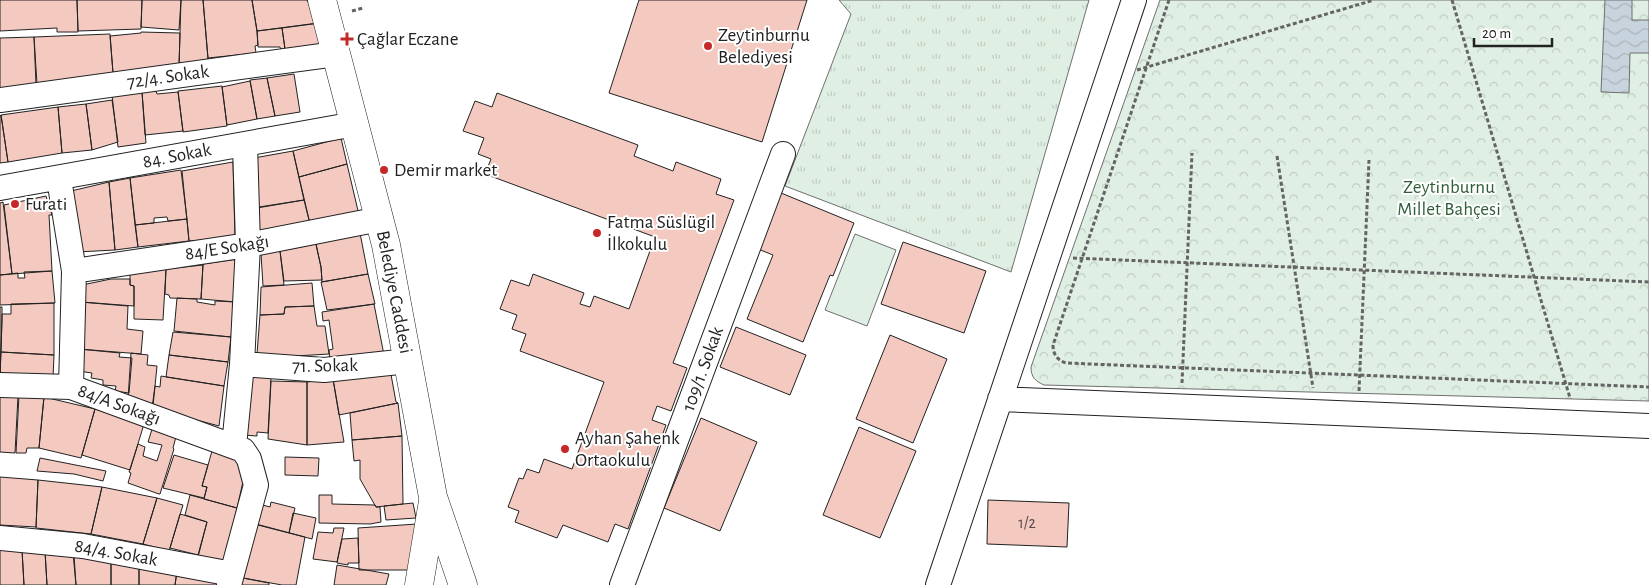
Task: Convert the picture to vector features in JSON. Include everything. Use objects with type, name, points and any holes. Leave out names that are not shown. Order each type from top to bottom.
[{"type":"street","name":"Belediye Caddesi","points":[[322,0],[386,244],[433,497],[463,585]]},
{"type":"street","points":[[938,585],[1134,0]]},
{"type":"street","name":"72/4. Sokak","points":[[0,100],[336,54]]},
{"type":"street","name":"84. Sokak","points":[[0,188],[59,179],[355,124]]},
{"type":"street","points":[[230,580],[256,485],[249,459],[243,450],[234,446],[242,364],[248,245],[244,144]]},
{"type":"street","name":"109/1. Sokak","points":[[622,585],[783,154]]},
{"type":"street","points":[[59,179],[74,271],[71,388]]},
{"type":"street","name":"84/E Sokağı","points":[[74,271],[248,245],[380,219]]},
{"type":"street","name":"71. Sokak","points":[[242,364],[324,370],[408,361]]},
{"type":"street","name":"84/A Sokağı","points":[[0,385],[71,388],[234,446]]},
{"type":"street","points":[[1000,399],[1649,426]]},
{"type":"street","points":[[419,585],[433,497]]},
{"type":"street","name":"84/4. Sokak","points":[[0,538],[83,546],[230,580]]},
{"type":"path","points":[[1169,0],[1053,345],[1053,351],[1060,361],[1066,363],[1649,387]]},
{"type":"path","points":[[1107,79],[1374,0]]},
{"type":"path","points":[[1452,0],[1578,423]]},
{"type":"path","points":[[1181,406],[1192,153]]},
{"type":"path","points":[[1277,156],[1316,412]]},
{"type":"path","points":[[1358,414],[1369,160]]},
{"type":"path","points":[[1048,257],[1649,282]]},
{"type":"green space","points":[[839,0],[1089,0],[1011,272],[785,186],[851,14]]},
{"type":"green space","name":"Zeytinburnu Millet Bahçesi","points":[[1160,0],[1649,0],[1649,401],[1044,385],[1036,380],[1031,367]]},
{"type":"green space","points":[[855,234],[896,250],[867,326],[825,310]]},
{"type":"water","points":[[1605,0],[1632,0],[1632,20],[1649,20],[1649,53],[1630,53],[1629,93],[1601,92]]},
{"type":"building","points":[[0,0],[77,0],[78,32],[57,32],[57,28],[0,31]]},
{"type":"building","points":[[77,0],[142,0],[141,29],[78,31]]},
{"type":"building","points":[[142,0],[181,0],[179,30],[141,27]]},
{"type":"building","points":[[181,0],[203,0],[208,59],[179,66]]},
{"type":"building","points":[[203,0],[252,0],[257,31],[258,45],[255,46],[256,53],[208,58]]},
{"type":"building","points":[[252,0],[307,0],[318,23],[257,31]]},
{"type":"building","name":"Zeytinburnu Belediyesi","points":[[639,0],[807,0],[762,142],[609,93]]},
{"type":"building","points":[[320,23],[329,43],[317,47],[285,49],[282,28]]},
{"type":"building","points":[[282,28],[285,49],[281,50],[280,47],[258,47],[257,31]]},
{"type":"building","points":[[141,32],[180,33],[179,67],[113,73],[110,36]]},
{"type":"building","points":[[110,34],[113,73],[37,84],[34,37]]},
{"type":"building","points":[[34,37],[36,85],[0,92],[0,38]]},
{"type":"building","points":[[294,74],[300,112],[275,116],[267,78]]},
{"type":"building","points":[[267,78],[275,116],[257,119],[250,80]]},
{"type":"building","points":[[250,81],[257,119],[227,125],[222,87]]},
{"type":"building","points":[[222,86],[227,126],[183,132],[178,91]]},
{"type":"building","points":[[156,91],[157,94],[178,92],[183,131],[145,135],[142,92]]},
{"type":"building","points":[[142,92],[146,143],[118,147],[112,95]]},
{"type":"building","points":[[497,93],[638,145],[634,156],[673,171],[676,162],[721,179],[716,194],[734,200],[673,363],[687,368],[671,411],[657,406],[652,420],[666,425],[628,529],[615,524],[608,542],[563,525],[557,538],[515,522],[519,511],[508,507],[519,478],[523,479],[527,469],[539,473],[544,459],[572,469],[604,382],[520,351],[526,334],[512,329],[517,315],[500,309],[511,280],[529,286],[533,274],[584,293],[580,304],[590,307],[594,296],[629,309],[655,237],[485,174],[491,159],[478,154],[484,138],[463,131],[475,101],[492,107]]},
{"type":"building","points":[[112,100],[118,142],[92,150],[86,104]]},
{"type":"building","points":[[86,104],[92,150],[62,153],[58,107]]},
{"type":"building","points":[[58,107],[62,153],[8,162],[1,115]]},
{"type":"building","points":[[0,116],[8,162],[0,163]]},
{"type":"building","points":[[341,138],[347,164],[299,177],[293,151]]},
{"type":"building","points":[[293,151],[304,200],[257,208],[254,158]]},
{"type":"building","points":[[233,162],[235,238],[189,241],[182,171]]},
{"type":"building","points":[[347,164],[359,215],[311,228],[299,177]]},
{"type":"building","points":[[181,170],[187,219],[168,221],[167,217],[154,218],[154,223],[135,225],[130,178]]},
{"type":"building","points":[[130,178],[138,247],[115,250],[109,182]]},
{"type":"building","points":[[109,182],[115,250],[77,252],[71,191]]},
{"type":"building","points":[[781,193],[854,223],[833,276],[830,275],[803,342],[747,319],[773,255],[758,249]]},
{"type":"building","points":[[46,196],[52,215],[49,215],[52,271],[12,274],[4,205]]},
{"type":"building","points":[[304,200],[311,228],[259,237],[259,207]]},
{"type":"building","points":[[3,202],[12,274],[0,275],[0,203]]},
{"type":"building","points":[[187,219],[189,241],[138,247],[135,225]]},
{"type":"building","points":[[359,228],[368,274],[322,282],[315,240]]},
{"type":"building","points":[[903,242],[986,271],[964,333],[881,304]]},
{"type":"building","points":[[316,244],[322,280],[284,281],[280,251]]},
{"type":"building","points":[[280,251],[284,285],[263,286],[261,254]]},
{"type":"building","points":[[238,259],[236,302],[201,299],[203,264]]},
{"type":"building","points":[[203,265],[201,299],[170,298],[169,295],[165,294],[166,269]]},
{"type":"building","points":[[166,269],[163,320],[134,319],[134,286],[130,285],[130,272]]},
{"type":"building","points":[[52,271],[55,303],[0,305],[0,275],[18,273],[18,278],[25,278],[24,272]]},
{"type":"building","points":[[368,274],[375,304],[327,310],[321,282]]},
{"type":"building","points":[[111,279],[130,279],[130,285],[134,286],[134,306],[82,302],[82,285]]},
{"type":"building","points":[[312,283],[314,306],[285,307],[284,314],[260,315],[261,287]]},
{"type":"building","points":[[177,298],[197,299],[197,302],[215,305],[215,301],[235,302],[231,337],[174,331]]},
{"type":"building","points":[[80,302],[128,306],[127,329],[143,331],[141,354],[79,349]]},
{"type":"building","points":[[54,303],[54,355],[1,352],[2,314],[11,314],[11,304]]},
{"type":"building","points":[[374,304],[384,355],[330,363],[329,350],[333,349],[329,320],[323,321],[322,312]]},
{"type":"building","points":[[314,306],[317,326],[325,326],[329,354],[261,358],[257,354],[260,315],[284,314],[285,307]]},
{"type":"building","points":[[0,307],[2,307],[2,321],[0,377]]},
{"type":"building","points":[[736,327],[806,355],[790,395],[720,367]]},
{"type":"building","points":[[173,332],[231,337],[228,362],[169,355]]},
{"type":"building","points":[[890,335],[947,359],[913,443],[856,419]]},
{"type":"building","points":[[79,349],[120,353],[119,357],[132,358],[129,393],[115,391],[116,386],[103,385],[103,380],[91,378],[92,373],[78,371]]},
{"type":"building","points":[[1,352],[54,355],[53,378],[0,373]]},
{"type":"building","points":[[131,353],[148,355],[147,365],[157,366],[153,406],[128,399]]},
{"type":"building","points":[[169,355],[228,362],[224,386],[166,377]]},
{"type":"building","points":[[390,369],[396,402],[398,403],[339,415],[333,379]]},
{"type":"building","points":[[161,376],[224,386],[219,426],[152,408],[155,386],[160,387]]},
{"type":"building","points":[[247,377],[271,377],[268,433],[257,432],[257,436],[243,435]]},
{"type":"building","points":[[333,379],[344,442],[307,445],[307,382]]},
{"type":"building","points":[[271,381],[307,382],[307,445],[268,439]]},
{"type":"building","points":[[0,394],[18,396],[15,453],[0,452]]},
{"type":"building","points":[[19,395],[44,397],[39,448],[27,448],[26,453],[16,453]]},
{"type":"building","points":[[44,397],[95,409],[81,458],[39,448]]},
{"type":"building","points":[[398,403],[402,436],[352,440],[350,413]]},
{"type":"building","points":[[95,409],[144,424],[130,470],[82,455]]},
{"type":"building","points":[[701,418],[757,442],[720,531],[664,508]]},
{"type":"building","points":[[153,426],[177,433],[160,494],[128,483],[131,473],[129,472],[138,444],[145,447],[143,456],[157,461],[162,445],[148,442]]},
{"type":"building","points":[[859,427],[916,451],[880,538],[823,515]]},
{"type":"building","points":[[402,436],[403,504],[376,507],[360,479],[360,460],[354,461],[352,440]]},
{"type":"building","points":[[212,451],[241,460],[245,473],[237,508],[204,499],[207,487],[202,486]]},
{"type":"building","points":[[174,455],[208,465],[202,486],[207,487],[204,498],[163,488]]},
{"type":"building","points":[[285,457],[319,458],[318,476],[285,475]]},
{"type":"building","points":[[40,458],[106,471],[103,481],[74,474],[37,471]]},
{"type":"building","points":[[0,477],[38,480],[36,527],[0,525]]},
{"type":"building","points":[[38,480],[102,487],[91,534],[36,528]]},
{"type":"building","points":[[102,487],[157,498],[143,544],[91,534]]},
{"type":"building","points":[[190,495],[237,508],[224,564],[198,557],[207,522],[185,515]]},
{"type":"building","points":[[319,495],[332,495],[332,504],[375,505],[380,507],[381,522],[370,524],[319,523]]},
{"type":"building","points":[[157,498],[183,505],[169,551],[143,544]]},
{"type":"building","points":[[988,500],[1069,503],[1067,547],[987,544]]},
{"type":"building","points":[[271,502],[295,508],[289,533],[254,524],[259,504],[270,507]]},
{"type":"building","points":[[413,503],[416,518],[386,520],[384,506]]},
{"type":"building","points":[[293,513],[316,518],[312,539],[289,533]]},
{"type":"building","points":[[180,514],[207,522],[198,555],[170,548]]},
{"type":"building","points":[[256,524],[305,537],[296,585],[282,585],[243,578]]},
{"type":"building","points":[[417,524],[413,570],[359,570],[358,528]]},
{"type":"building","points":[[334,528],[344,528],[337,562],[313,559],[318,532],[333,533]]},
{"type":"building","points":[[358,538],[359,563],[348,563],[348,565],[337,563],[342,539]]},
{"type":"building","points":[[0,548],[22,550],[24,585],[0,585]]},
{"type":"building","points":[[22,550],[45,551],[47,585],[24,585]]},
{"type":"building","points":[[45,551],[73,553],[76,585],[47,585]]},
{"type":"building","points":[[74,555],[111,559],[111,585],[76,585]]},
{"type":"building","points":[[111,559],[139,563],[139,585],[111,585]]},
{"type":"building","points":[[139,565],[177,571],[175,585],[139,585]]},
{"type":"building","points":[[337,565],[389,574],[386,585],[334,585]]},
{"type":"building","points":[[177,571],[215,579],[217,585],[175,585]]},
{"type":"building","points":[[243,578],[269,583],[269,585],[241,585]]},
{"type":"place","name":"Çağlar Eczane","points":[[347,39]]},
{"type":"place","name":"Zeytinburnu Belediyesi","points":[[708,46]]},
{"type":"place","name":"Demir market","points":[[384,170]]},
{"type":"place","name":"Furati","points":[[15,204]]},
{"type":"place","name":"Fatma Süslügil İlkokulu","points":[[597,233]]},
{"type":"place","name":"Ayhan Şahenk Ortaokulu","points":[[565,449]]}]
